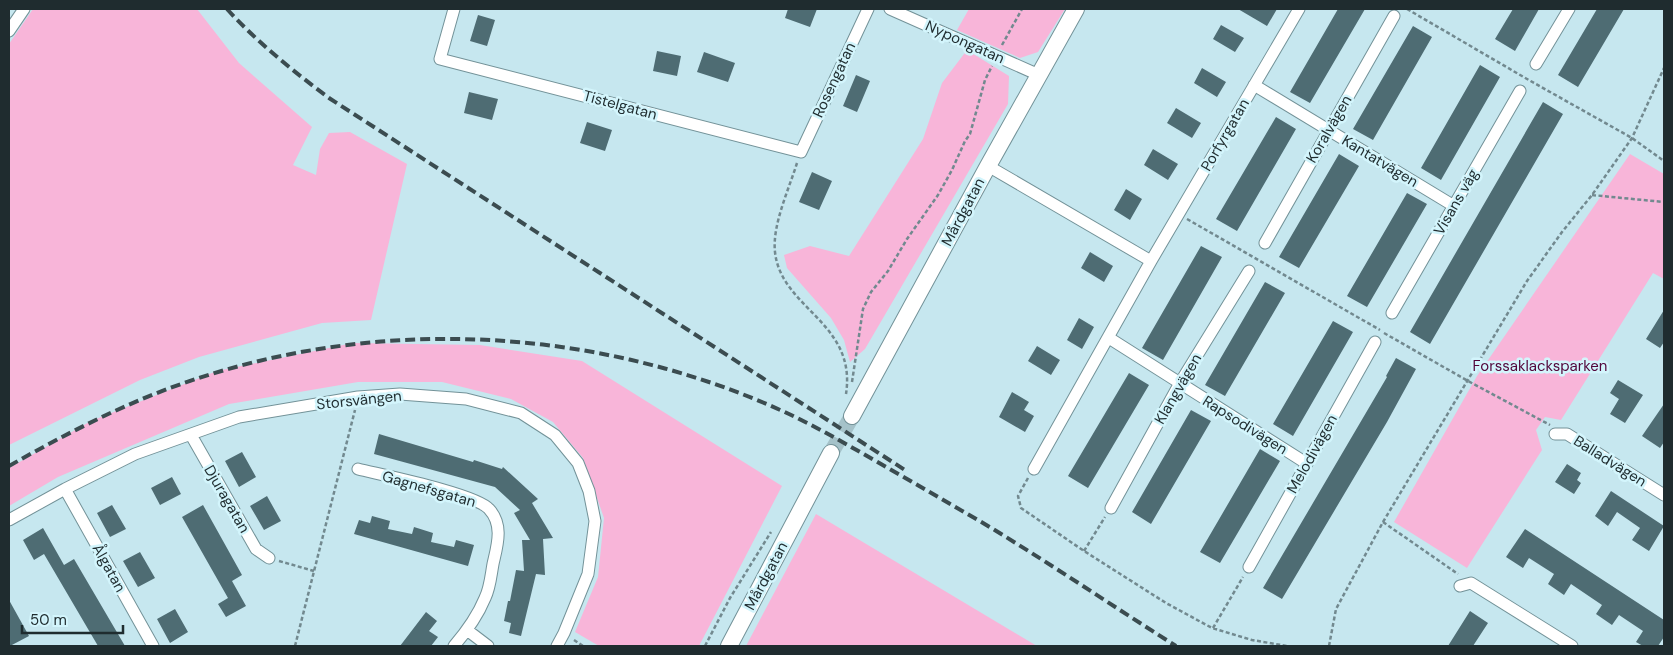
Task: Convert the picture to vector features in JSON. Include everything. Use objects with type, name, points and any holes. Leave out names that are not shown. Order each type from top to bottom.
[{"type":"street","points":[[9,31],[24,9]]},
{"type":"street","name":"Tistelgatan","points":[[454,9],[440,59],[801,152]]},
{"type":"street","name":"Rosengatan","points":[[801,152],[868,9]]},
{"type":"street","name":"Nypongatan","points":[[890,9],[1039,75]]},
{"type":"street","name":"Mårdgatan","points":[[852,416],[1076,9]]},
{"type":"street","name":"Porfyrgatan","points":[[1034,469],[1151,261],[1180,215],[1299,9]]},
{"type":"street","points":[[1536,64],[1569,9]]},
{"type":"street","name":"Koralvägen","points":[[1265,243],[1394,16]]},
{"type":"street","name":"Kantatvägen","points":[[1254,86],[1454,206]]},
{"type":"street","name":"Visans väg","points":[[1392,314],[1520,91]]},
{"type":"street","points":[[988,166],[1151,261]]},
{"type":"street","name":"Klangvägen","points":[[1111,508],[1180,383],[1249,271]]},
{"type":"street","name":"Rapsodivägen","points":[[1109,338],[1306,463]]},
{"type":"street","name":"Melodivägen","points":[[1249,567],[1375,342]]},
{"type":"street","name":"Storsvängen","points":[[9,520],[135,454],[239,417],[358,397],[400,394],[466,399],[521,413],[555,435],[578,463],[589,490],[595,521],[588,574],[564,634],[557,646]]},
{"type":"street","name":"Balladvägen","points":[[1555,434],[1567,434],[1664,495]]},
{"type":"street","name":"Djuragatan","points":[[191,435],[256,549],[269,558]]},
{"type":"street","name":"Mårdgatan","points":[[729,646],[831,453]]},
{"type":"street","name":"Gagnefsgatan","points":[[358,469],[470,498],[489,509],[499,530],[486,598],[467,630],[454,646]]},
{"type":"street","name":"Ålgatan","points":[[66,489],[153,646]]},
{"type":"street","points":[[1465,584],[1572,646]]},
{"type":"street","points":[[467,630],[488,646]]},
{"type":"path","points":[[852,388],[863,309],[871,292],[888,271],[907,238],[938,195],[952,170],[970,134],[985,80],[1022,9]]},
{"type":"path","points":[[1407,9],[1526,79],[1632,138],[1664,161]]},
{"type":"path","points":[[1520,91],[1536,64]]},
{"type":"path","points":[[1329,646],[1336,609],[1383,522],[1527,281],[1632,138],[1664,68]]},
{"type":"path","points":[[801,152],[777,226],[775,251],[779,272],[787,284],[828,329],[840,346],[846,368],[846,396]]},
{"type":"path","points":[[1592,195],[1664,202]]},
{"type":"path","points":[[1180,215],[1468,381],[1567,434]]},
{"type":"path","points":[[1249,271],[1265,243]]},
{"type":"path","points":[[1375,342],[1392,314]]},
{"type":"path","points":[[295,646],[358,397]]},
{"type":"path","points":[[1034,469],[1018,496],[1021,508],[1166,603],[1212,628],[1252,640],[1287,646]]},
{"type":"path","points":[[1084,551],[1111,508]]},
{"type":"path","points":[[1383,522],[1465,584]]},
{"type":"path","points":[[705,646],[730,598],[771,532]]},
{"type":"path","points":[[269,558],[314,571]]},
{"type":"path","points":[[1212,628],[1249,567]]},
{"type":"green space","points":[[33,9],[197,9],[239,63],[312,127],[293,165],[316,175],[320,149],[329,133],[350,132],[407,164],[371,320],[322,323],[199,357],[140,380],[9,445],[9,44]]},
{"type":"green space","points":[[969,9],[1065,9],[1038,52],[1020,58],[957,30]]},
{"type":"green space","points":[[967,50],[1009,76],[1008,104],[865,349],[850,362],[844,340],[831,318],[787,268],[784,255],[810,246],[849,256],[923,139],[942,83]]},
{"type":"green space","name":"Forssaklacksparken","points":[[1630,154],[1664,174],[1664,279],[1653,273],[1561,420],[1545,417],[1536,430],[1542,450],[1467,568],[1394,522],[1477,376]]},
{"type":"green space","points":[[353,343],[480,345],[582,361],[782,486],[699,646],[599,646],[575,632],[598,577],[604,518],[583,458],[553,422],[511,399],[442,382],[358,382],[229,404],[58,477],[9,506],[9,468],[91,421],[217,371]]},
{"type":"green space","points":[[816,514],[1037,646],[746,646]]},
{"type":"building","points":[[788,9],[817,9],[810,27],[785,18]]},
{"type":"building","points":[[1238,9],[1277,9],[1267,26]]},
{"type":"building","points":[[1338,9],[1365,9],[1310,103],[1290,92]]},
{"type":"building","points":[[1513,9],[1539,9],[1515,51],[1495,39]]},
{"type":"building","points":[[1597,9],[1624,9],[1578,87],[1558,75]]},
{"type":"building","points":[[478,15],[495,20],[487,46],[470,41]]},
{"type":"building","points":[[1221,25],[1244,38],[1235,52],[1213,39]]},
{"type":"building","points":[[1413,26],[1432,37],[1373,140],[1353,129]]},
{"type":"building","points":[[657,51],[681,56],[677,76],[653,71]]},
{"type":"building","points":[[704,52],[735,63],[728,82],[697,72]]},
{"type":"building","points":[[1480,65],[1500,77],[1441,180],[1421,168]]},
{"type":"building","points":[[1202,68],[1226,82],[1217,97],[1194,83]]},
{"type":"building","points":[[856,75],[870,81],[857,112],[843,106]]},
{"type":"building","points":[[469,92],[498,99],[492,120],[464,113]]},
{"type":"building","points":[[1543,102],[1563,114],[1430,344],[1410,332]]},
{"type":"building","points":[[1176,108],[1201,123],[1192,138],[1167,123]]},
{"type":"building","points":[[1276,117],[1296,129],[1237,231],[1216,219]]},
{"type":"building","points":[[587,122],[612,130],[605,151],[580,143]]},
{"type":"building","points":[[1153,149],[1178,164],[1168,180],[1144,165]]},
{"type":"building","points":[[1339,154],[1359,166],[1299,268],[1279,257]]},
{"type":"building","points":[[812,172],[832,181],[819,210],[799,202]]},
{"type":"building","points":[[1126,189],[1142,199],[1130,220],[1114,210]]},
{"type":"building","points":[[1407,193],[1427,204],[1367,307],[1347,296]]},
{"type":"building","points":[[1201,246],[1222,257],[1163,360],[1142,348]]},
{"type":"building","points":[[1090,252],[1113,266],[1104,282],[1081,268]]},
{"type":"building","points":[[1265,282],[1285,293],[1225,396],[1205,385]]},
{"type":"building","points":[[1664,310],[1664,342],[1660,348],[1646,339]]},
{"type":"building","points":[[1079,318],[1094,327],[1082,349],[1067,340]]},
{"type":"building","points":[[1333,321],[1353,332],[1293,436],[1273,424]]},
{"type":"building","points":[[1037,346],[1060,360],[1051,375],[1028,361]]},
{"type":"building","points":[[1396,358],[1416,369],[1387,422],[1282,599],[1263,588],[1387,377]]},
{"type":"building","points":[[1129,373],[1149,385],[1088,488],[1068,476]]},
{"type":"building","points":[[1618,380],[1643,395],[1625,423],[1610,414],[1619,399],[1610,393]]},
{"type":"building","points":[[1012,392],[1029,402],[1024,410],[1034,416],[1025,432],[999,417]]},
{"type":"building","points":[[1664,404],[1664,442],[1660,448],[1642,436]]},
{"type":"building","points":[[1191,410],[1211,421],[1151,524],[1132,512]]},
{"type":"building","points":[[379,434],[473,462],[474,460],[502,469],[503,467],[538,499],[532,503],[553,538],[543,539],[545,575],[536,574],[521,636],[509,633],[511,623],[504,621],[516,570],[524,571],[522,540],[530,540],[514,513],[520,510],[495,487],[374,454]]},
{"type":"building","points":[[1260,449],[1280,461],[1220,563],[1200,552]]},
{"type":"building","points":[[242,452],[256,477],[239,487],[225,461]]},
{"type":"building","points":[[1567,464],[1581,473],[1577,480],[1581,483],[1574,494],[1555,482]]},
{"type":"building","points":[[172,477],[181,494],[160,505],[151,488]]},
{"type":"building","points":[[1611,491],[1664,526],[1649,551],[1632,540],[1640,528],[1617,512],[1608,526],[1595,516]]},
{"type":"building","points":[[267,496],[281,521],[264,530],[250,506]]},
{"type":"building","points":[[112,505],[126,529],[110,537],[97,513]]},
{"type":"building","points":[[203,505],[242,575],[232,581],[246,606],[226,617],[218,604],[228,598],[182,517]]},
{"type":"building","points":[[372,516],[390,521],[388,529],[412,534],[414,527],[433,533],[431,542],[454,547],[456,540],[474,545],[468,566],[354,534],[359,520],[370,523]]},
{"type":"building","points":[[43,528],[64,565],[74,559],[125,646],[98,646],[44,554],[34,560],[23,540]]},
{"type":"building","points":[[1525,529],[1664,620],[1664,637],[1658,646],[1643,646],[1636,642],[1643,631],[1619,615],[1612,625],[1596,614],[1602,605],[1571,584],[1564,595],[1548,584],[1554,574],[1529,558],[1523,568],[1506,557]]},
{"type":"building","points":[[140,552],[155,578],[138,587],[123,561]]},
{"type":"building","points":[[9,600],[29,636],[10,646],[9,646]]},
{"type":"building","points":[[175,609],[188,632],[170,643],[157,619]]},
{"type":"building","points":[[1470,611],[1488,623],[1473,646],[1448,646]]},
{"type":"building","points":[[426,612],[437,621],[429,631],[438,637],[431,646],[400,646]]},
{"type":"tunnel","points":[[831,453],[852,416]]},
{"type":"railway","points":[[227,9],[276,56],[329,98],[908,472]]},
{"type":"railway","points":[[9,466],[78,429],[174,386],[272,358],[346,345],[422,339],[497,340],[573,349],[647,364],[719,385],[789,414],[845,443],[983,523],[1176,646]]}]
